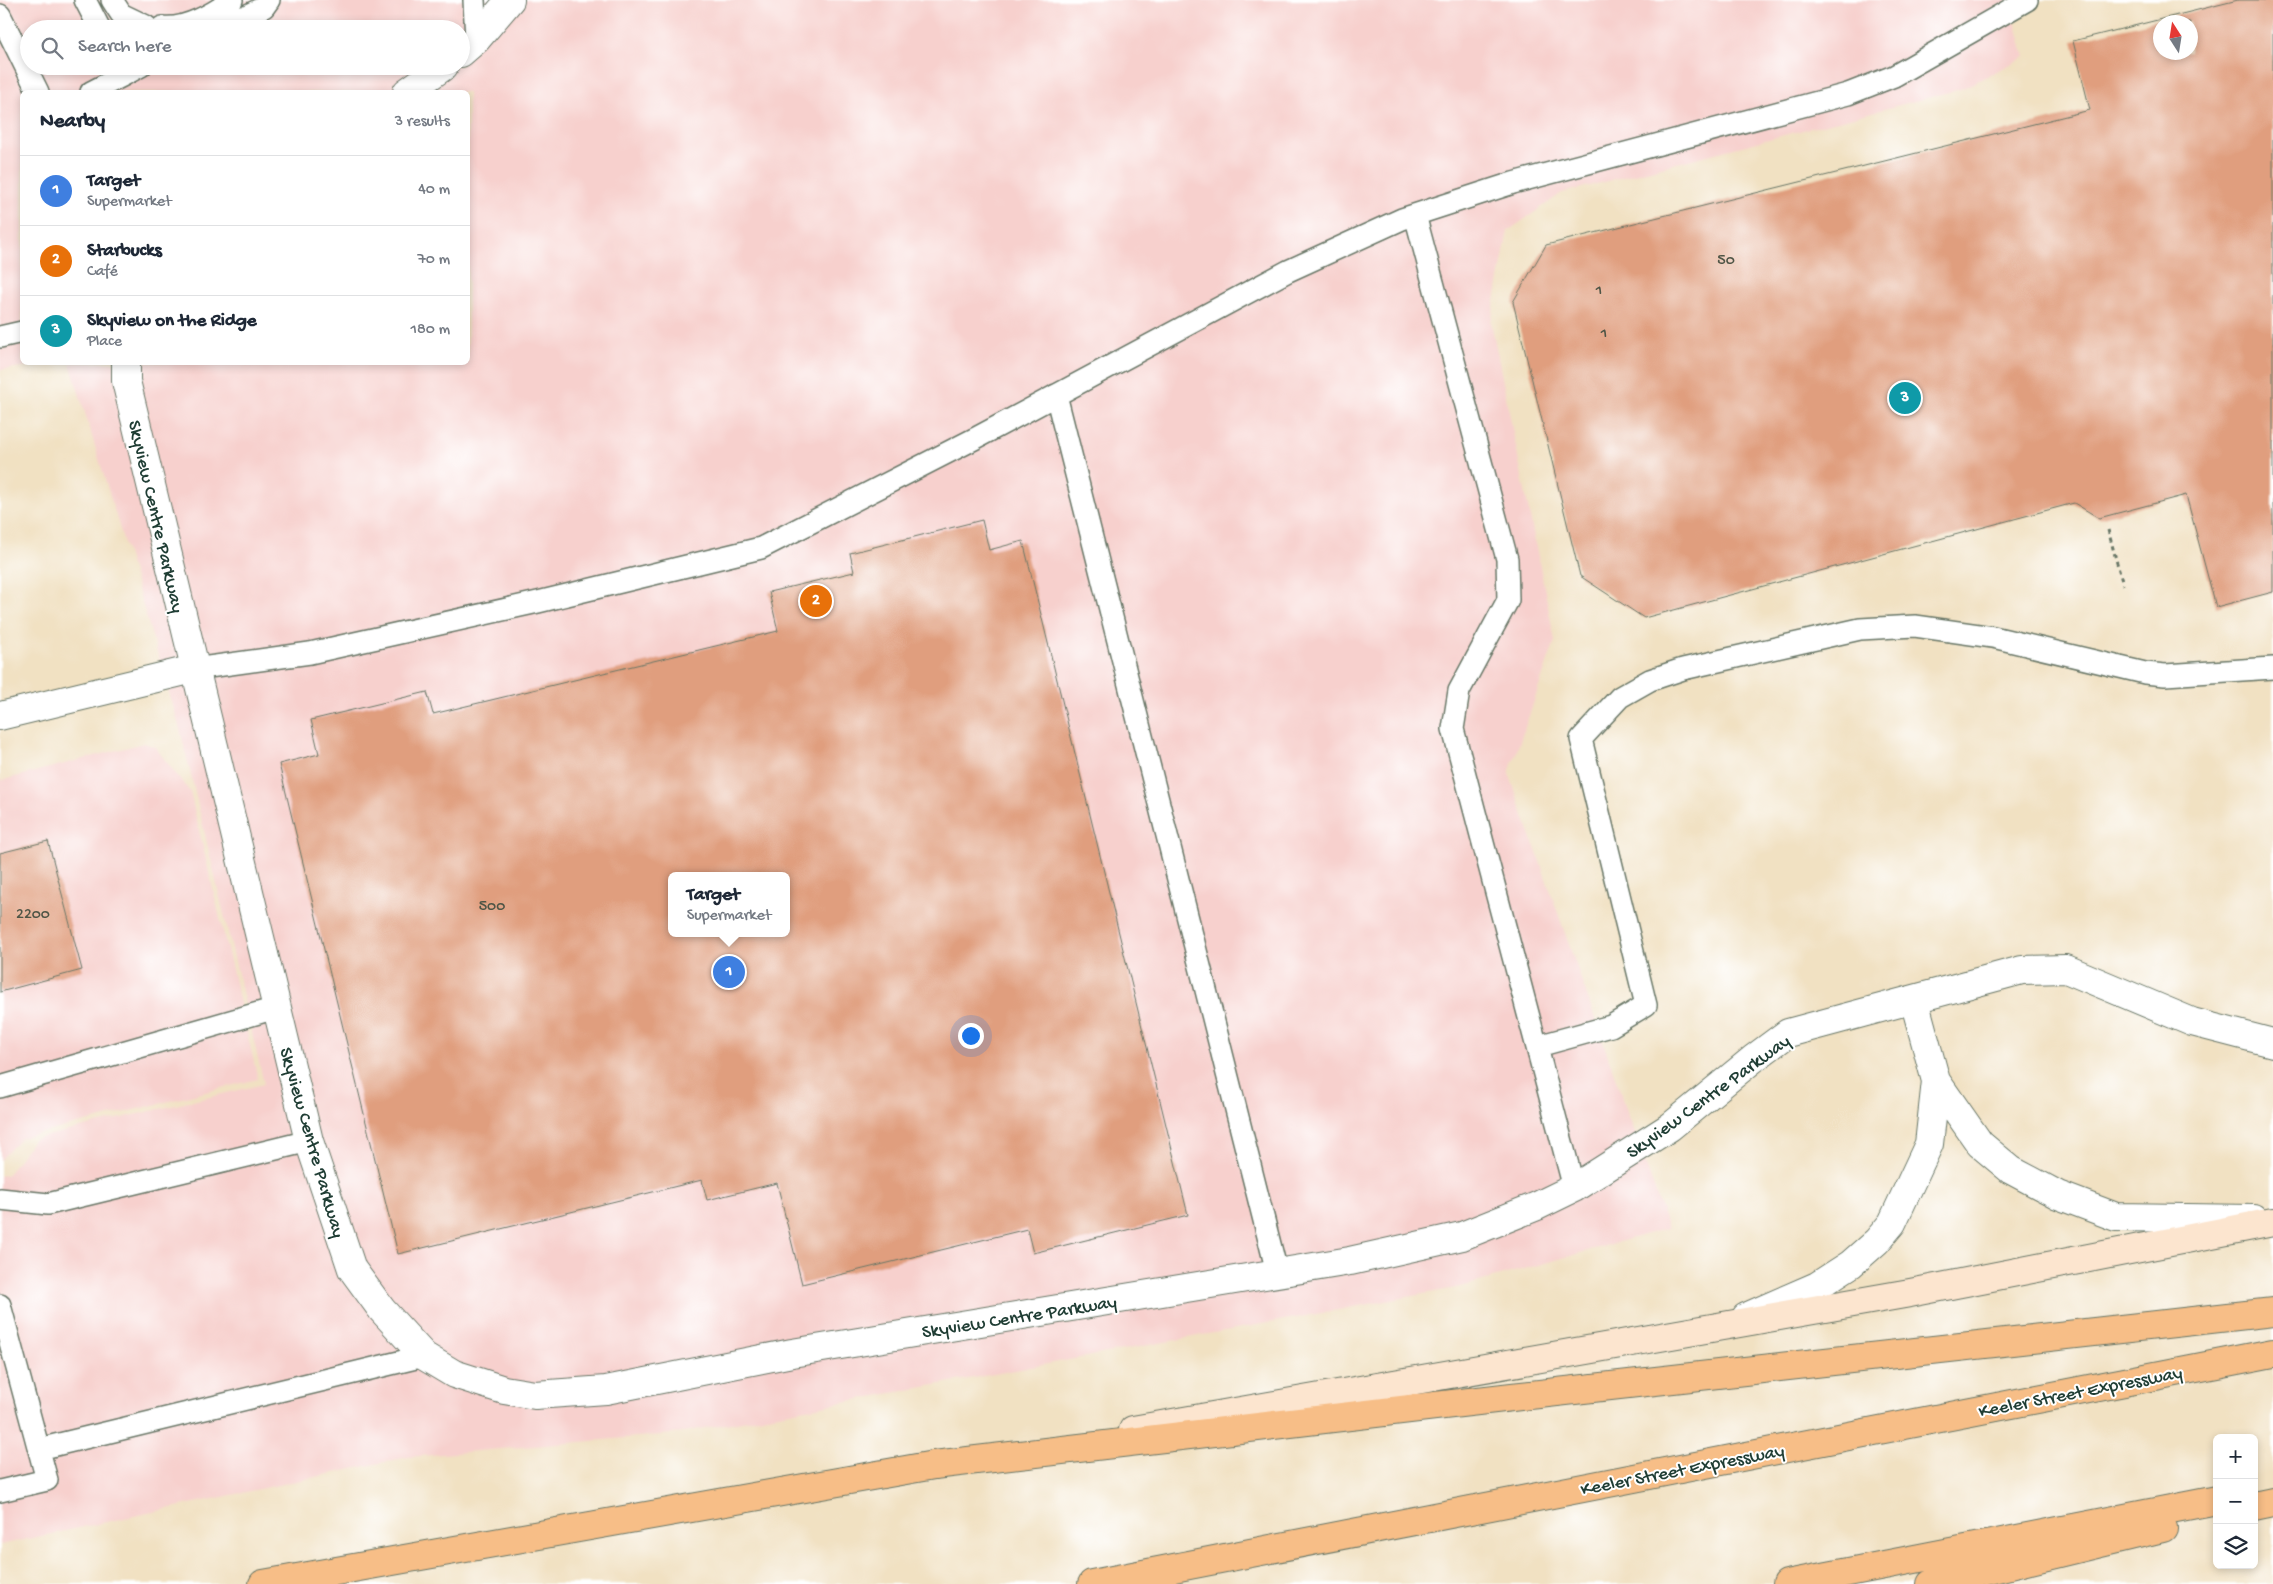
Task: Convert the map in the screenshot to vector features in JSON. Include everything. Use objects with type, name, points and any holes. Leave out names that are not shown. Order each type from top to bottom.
[{"type":"main road","points":[[263,1584],[1910,1293],[2273,1221]]},
{"type":"main road","points":[[934,1465],[1512,1397],[2273,1312]]},
{"type":"main road","name":"Keeler Street Expressway","points":[[1092,1584],[2273,1353]]},
{"type":"main road","points":[[2258,1491],[2273,1489]]},
{"type":"main road","points":[[1787,1584],[2213,1501]]},
{"type":"main road","points":[[2258,1505],[2273,1502]]},
{"type":"main road","points":[[1931,1584],[2213,1516]]},
{"type":"street","points":[[470,46],[510,0]]},
{"type":"street","points":[[410,90],[431,75]]},
{"type":"street","name":"Skyview Centre Parkway","points":[[126,365],[126,381],[309,1141],[352,1269],[382,1310],[424,1356],[454,1374],[535,1395],[606,1390],[792,1353],[1350,1260],[1462,1236],[1537,1206],[1574,1188],[1670,1127],[1753,1059],[1788,1034],[2022,970],[2066,969],[2192,1022],[2273,1043]]},
{"type":"street","points":[[0,716],[194,669]]},
{"type":"street","points":[[1914,1000],[1936,1081],[1980,1144],[2010,1170],[2058,1196],[2116,1217],[2273,1221]]},
{"type":"street","points":[[1728,1325],[1817,1286],[1851,1264],[1877,1241],[1892,1223],[1929,1144],[1936,1081]]},
{"type":"lane","points":[[85,0],[95,20]]},
{"type":"lane","points":[[112,0],[121,14],[136,20]]},
{"type":"lane","points":[[196,20],[232,0]]},
{"type":"lane","points":[[237,20],[264,7],[270,0]]},
{"type":"lane","points":[[470,38],[474,0]]},
{"type":"lane","points":[[194,669],[310,653],[566,596],[761,548],[1056,395],[1288,271],[1415,215],[1513,183],[1848,94],[1894,76],[2027,0]]},
{"type":"lane","points":[[0,15],[20,56]]},
{"type":"lane","points":[[30,75],[37,90]]},
{"type":"lane","points":[[94,90],[118,75]]},
{"type":"lane","points":[[1415,215],[1507,559],[1508,600],[1459,691],[1453,729],[1574,1188]]},
{"type":"lane","points":[[0,337],[20,332]]},
{"type":"lane","points":[[1056,395],[1277,1272]]},
{"type":"lane","points":[[1538,1046],[1611,1026],[1646,1005],[1581,739],[1620,697],[1650,680],[1683,669],[1860,629],[1915,626],[1993,637],[2145,673],[2165,675],[2273,668]]},
{"type":"lane","points":[[0,1087],[276,1008]]},
{"type":"lane","points":[[0,1199],[48,1204],[309,1141]]},
{"type":"lane","points":[[0,1305],[47,1480],[0,1492]]},
{"type":"lane","points":[[39,1450],[424,1356]]},
{"type":"path","points":[[2108,530],[2123,585]]},
{"type":"shaded area","points":[[0,0],[2009,0],[2025,57],[1961,89],[1562,193],[1508,231],[1491,322],[1555,641],[1509,773],[1668,1228],[1461,1287],[672,1434],[408,1457],[0,1545],[0,1176],[8,1174],[34,1139],[264,1084],[180,729],[71,365],[470,365],[470,90],[20,90],[20,365],[36,365],[0,370]]},
{"type":"shaded area","points":[[144,743],[155,747],[190,792],[258,1079],[21,1138],[0,1160],[0,781]]},
{"type":"building","points":[[2238,0],[2273,0],[2273,592],[2216,607],[2186,495],[2099,518],[2074,503],[1644,618],[1580,576],[1513,302],[1546,245],[2090,110],[2073,41],[2153,21],[2153,60],[2198,60],[2198,15],[2178,15]]},
{"type":"building","points":[[982,520],[989,550],[1023,541],[1188,1215],[1033,1253],[1027,1229],[802,1284],[777,1183],[707,1200],[702,1180],[398,1254],[279,764],[319,754],[311,720],[427,692],[433,714],[778,631],[769,592],[854,572],[850,553]]},
{"type":"building","points":[[48,841],[82,970],[0,992],[0,853]]},
{"type":"place","name":"Skyview on the Ridge","points":[[1905,398]]},
{"type":"place","name":"Starbucks","points":[[816,601]]},
{"type":"place","name":"Target","points":[[729,972]]}]
